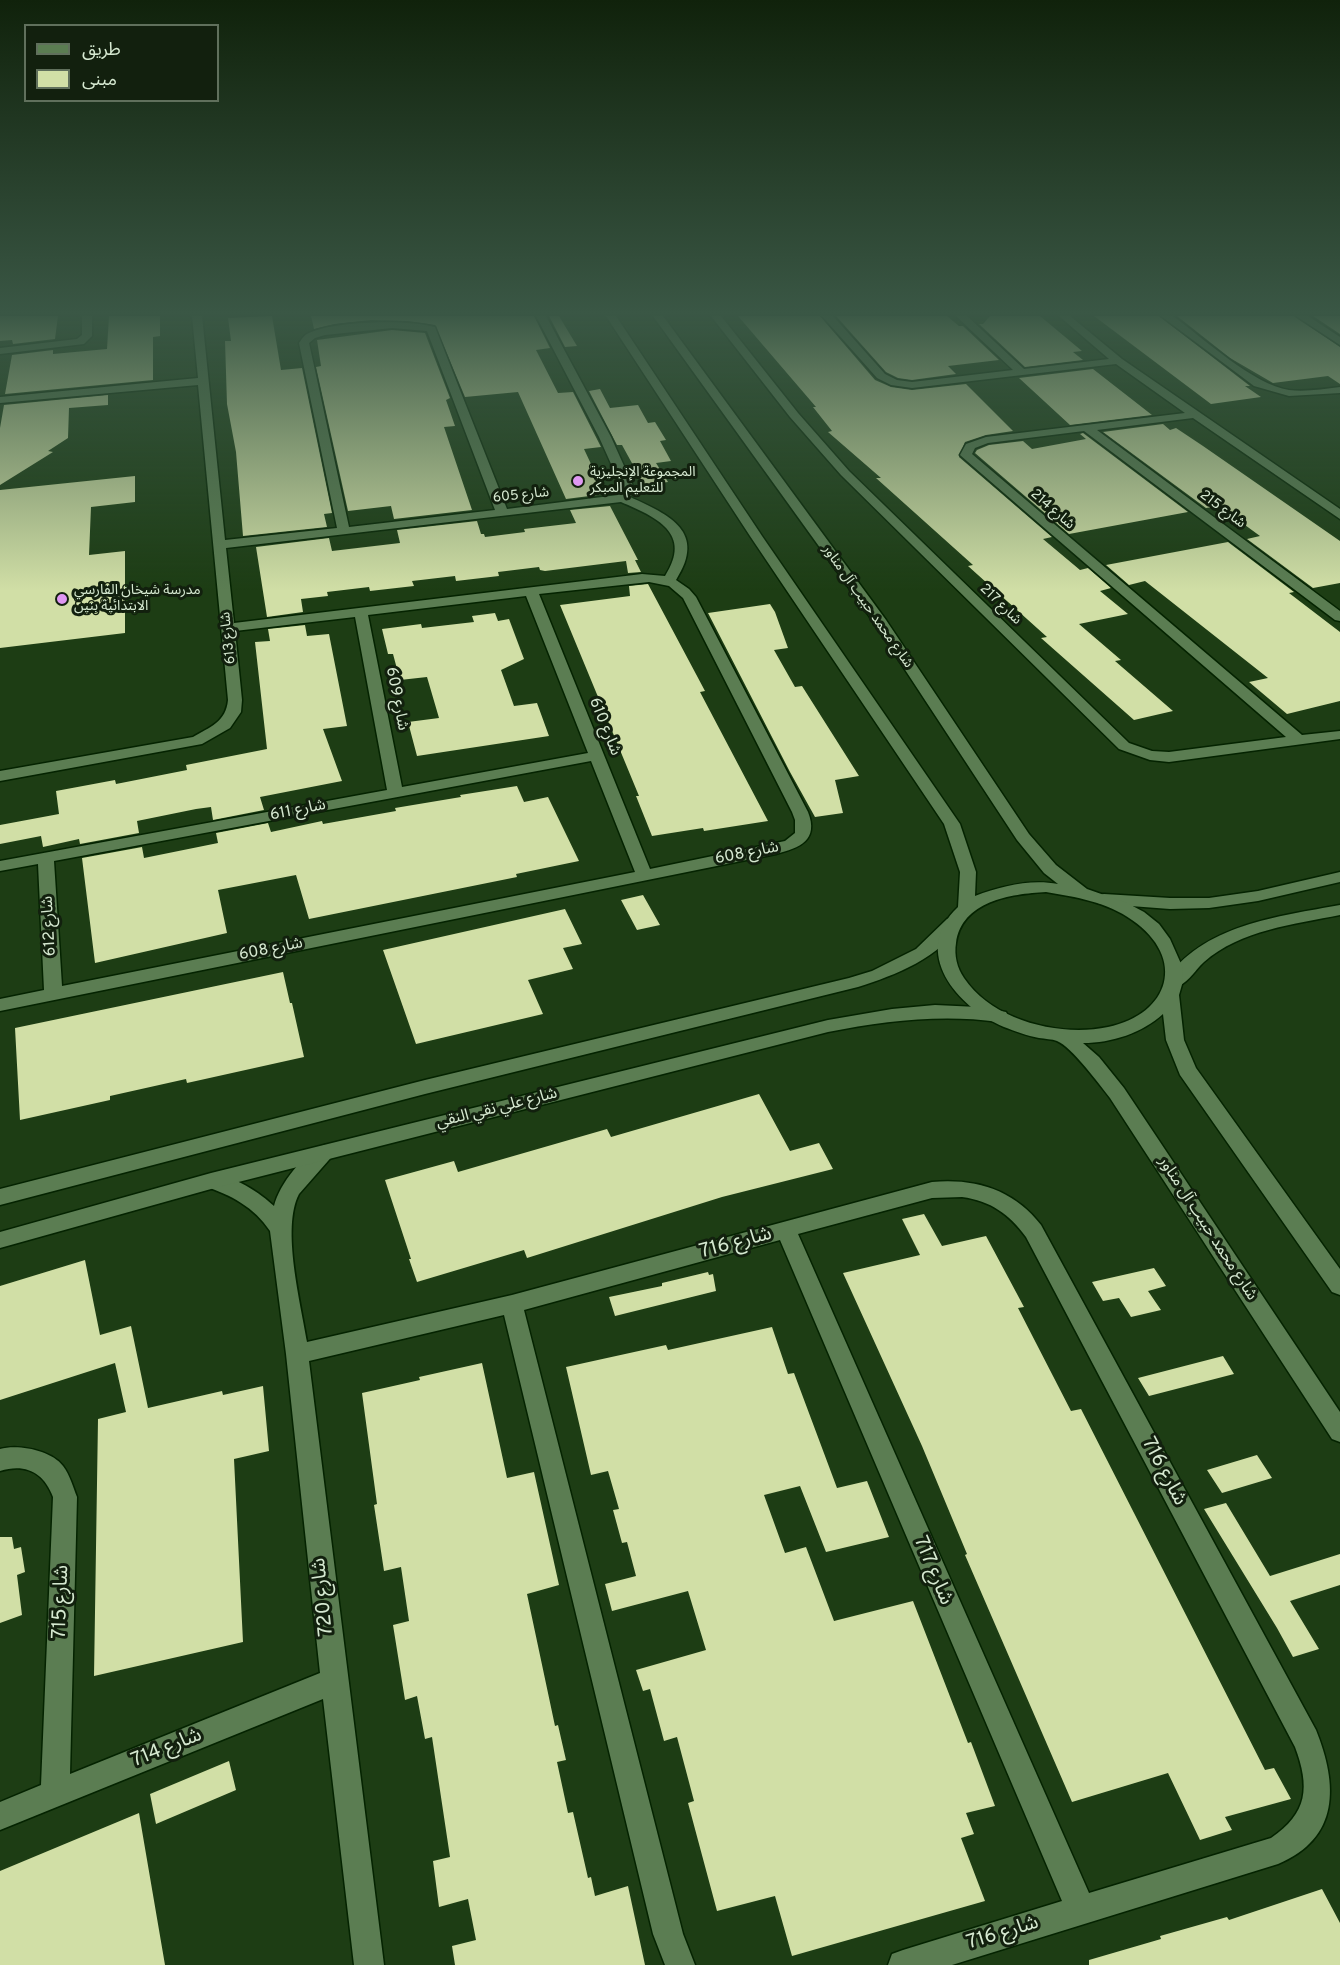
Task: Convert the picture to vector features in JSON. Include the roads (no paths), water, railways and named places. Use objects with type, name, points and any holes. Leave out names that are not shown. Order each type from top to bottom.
[{"type":"street","name":"شارع 613","points":[[0,776],[184,744],[218,730],[231,718],[235,706],[206,408]]},
{"type":"street","points":[[318,408],[344,531]]},
{"type":"street","points":[[461,408],[502,513]]},
{"type":"street","points":[[228,628],[642,579],[669,581],[682,558],[682,544],[678,535],[663,519],[622,498],[627,493],[627,486],[590,408]]},
{"type":"street","points":[[671,408],[952,824],[968,872],[960,916],[946,942],[946,954],[952,972],[974,1000],[999,1016],[1026,1028],[1063,1035],[1100,1035],[1132,1027],[1157,1012],[1172,989],[1206,951],[1227,940],[1277,924],[1340,910]]},
{"type":"street","name":"شارع محمد حبيب آل مناور","points":[[725,408],[881,623],[1023,837],[1050,869],[1080,892]]},
{"type":"street","name":"شارع 217","points":[[788,408],[845,473],[1118,741],[1140,753],[1169,757],[1340,735]]},
{"type":"street","points":[[1182,408],[1340,515]]},
{"type":"street","name":"شارع 214","points":[[1192,415],[986,440],[970,446],[966,454],[1298,740]]},
{"type":"street","name":"شارع 215","points":[[1087,428],[1339,615]]},
{"type":"street","name":"شارع 605","points":[[219,545],[622,498]]},
{"type":"street","name":"شارع 608","points":[[0,1005],[786,846],[801,837],[806,825],[689,597],[683,588],[669,581]]},
{"type":"street","name":"شارع 610","points":[[531,592],[644,874]]},
{"type":"street","name":"شارع 609","points":[[361,612],[395,793]]},
{"type":"street","name":"شارع 611","points":[[0,866],[596,756]]},
{"type":"street","name":"شارع 612","points":[[46,858],[53,994]]},
{"type":"street","points":[[1104,899],[1143,903],[1210,903],[1340,877]]},
{"type":"street","points":[[0,1197],[191,1145],[561,1052],[852,983],[901,965],[921,953],[960,916],[991,895],[1021,888],[1046,887],[1080,892],[1104,899],[1135,914],[1158,935],[1170,954],[1175,971],[1172,989],[1175,1040],[1187,1070],[1340,1286]]},
{"type":"street","name":"شارع علي نقي النقي","points":[[0,1240],[211,1181],[849,1022],[940,1010],[979,1012],[999,1016]]},
{"type":"street","name":"شارع محمد حبيب آل مناور","points":[[1063,1035],[1092,1062],[1117,1093],[1340,1431]]},
{"type":"street","name":"شارع 720","points":[[325,1153],[312,1164],[292,1189],[283,1209],[280,1230],[297,1354],[369,1965]]},
{"type":"street","points":[[211,1181],[227,1185],[254,1199],[280,1230]]},
{"type":"street","name":"شارع 716","points":[[297,1354],[512,1304],[946,1188],[976,1190],[1005,1201],[1016,1209],[1034,1231],[1306,1740],[1314,1759],[1318,1778],[1318,1797],[1310,1822],[1293,1842],[1278,1850],[903,1965]]},
{"type":"street","name":"شارع 717","points":[[786,1230],[1081,1910]]},
{"type":"street","points":[[512,1304],[668,1934],[680,1965]]},
{"type":"street","name":"شارع 715","points":[[0,1460],[12,1456],[46,1464],[58,1477],[65,1497],[55,1794]]},
{"type":"street","name":"شارع 714","points":[[0,1816],[334,1682]]},
{"type":"place","name":"المجموعة الإنجليزية للتعليم المبكر","points":[[578,481]]},
{"type":"place","name":"مدرسة شيخان الفارسي الابتدائية بنين","points":[[62,599]]}]
